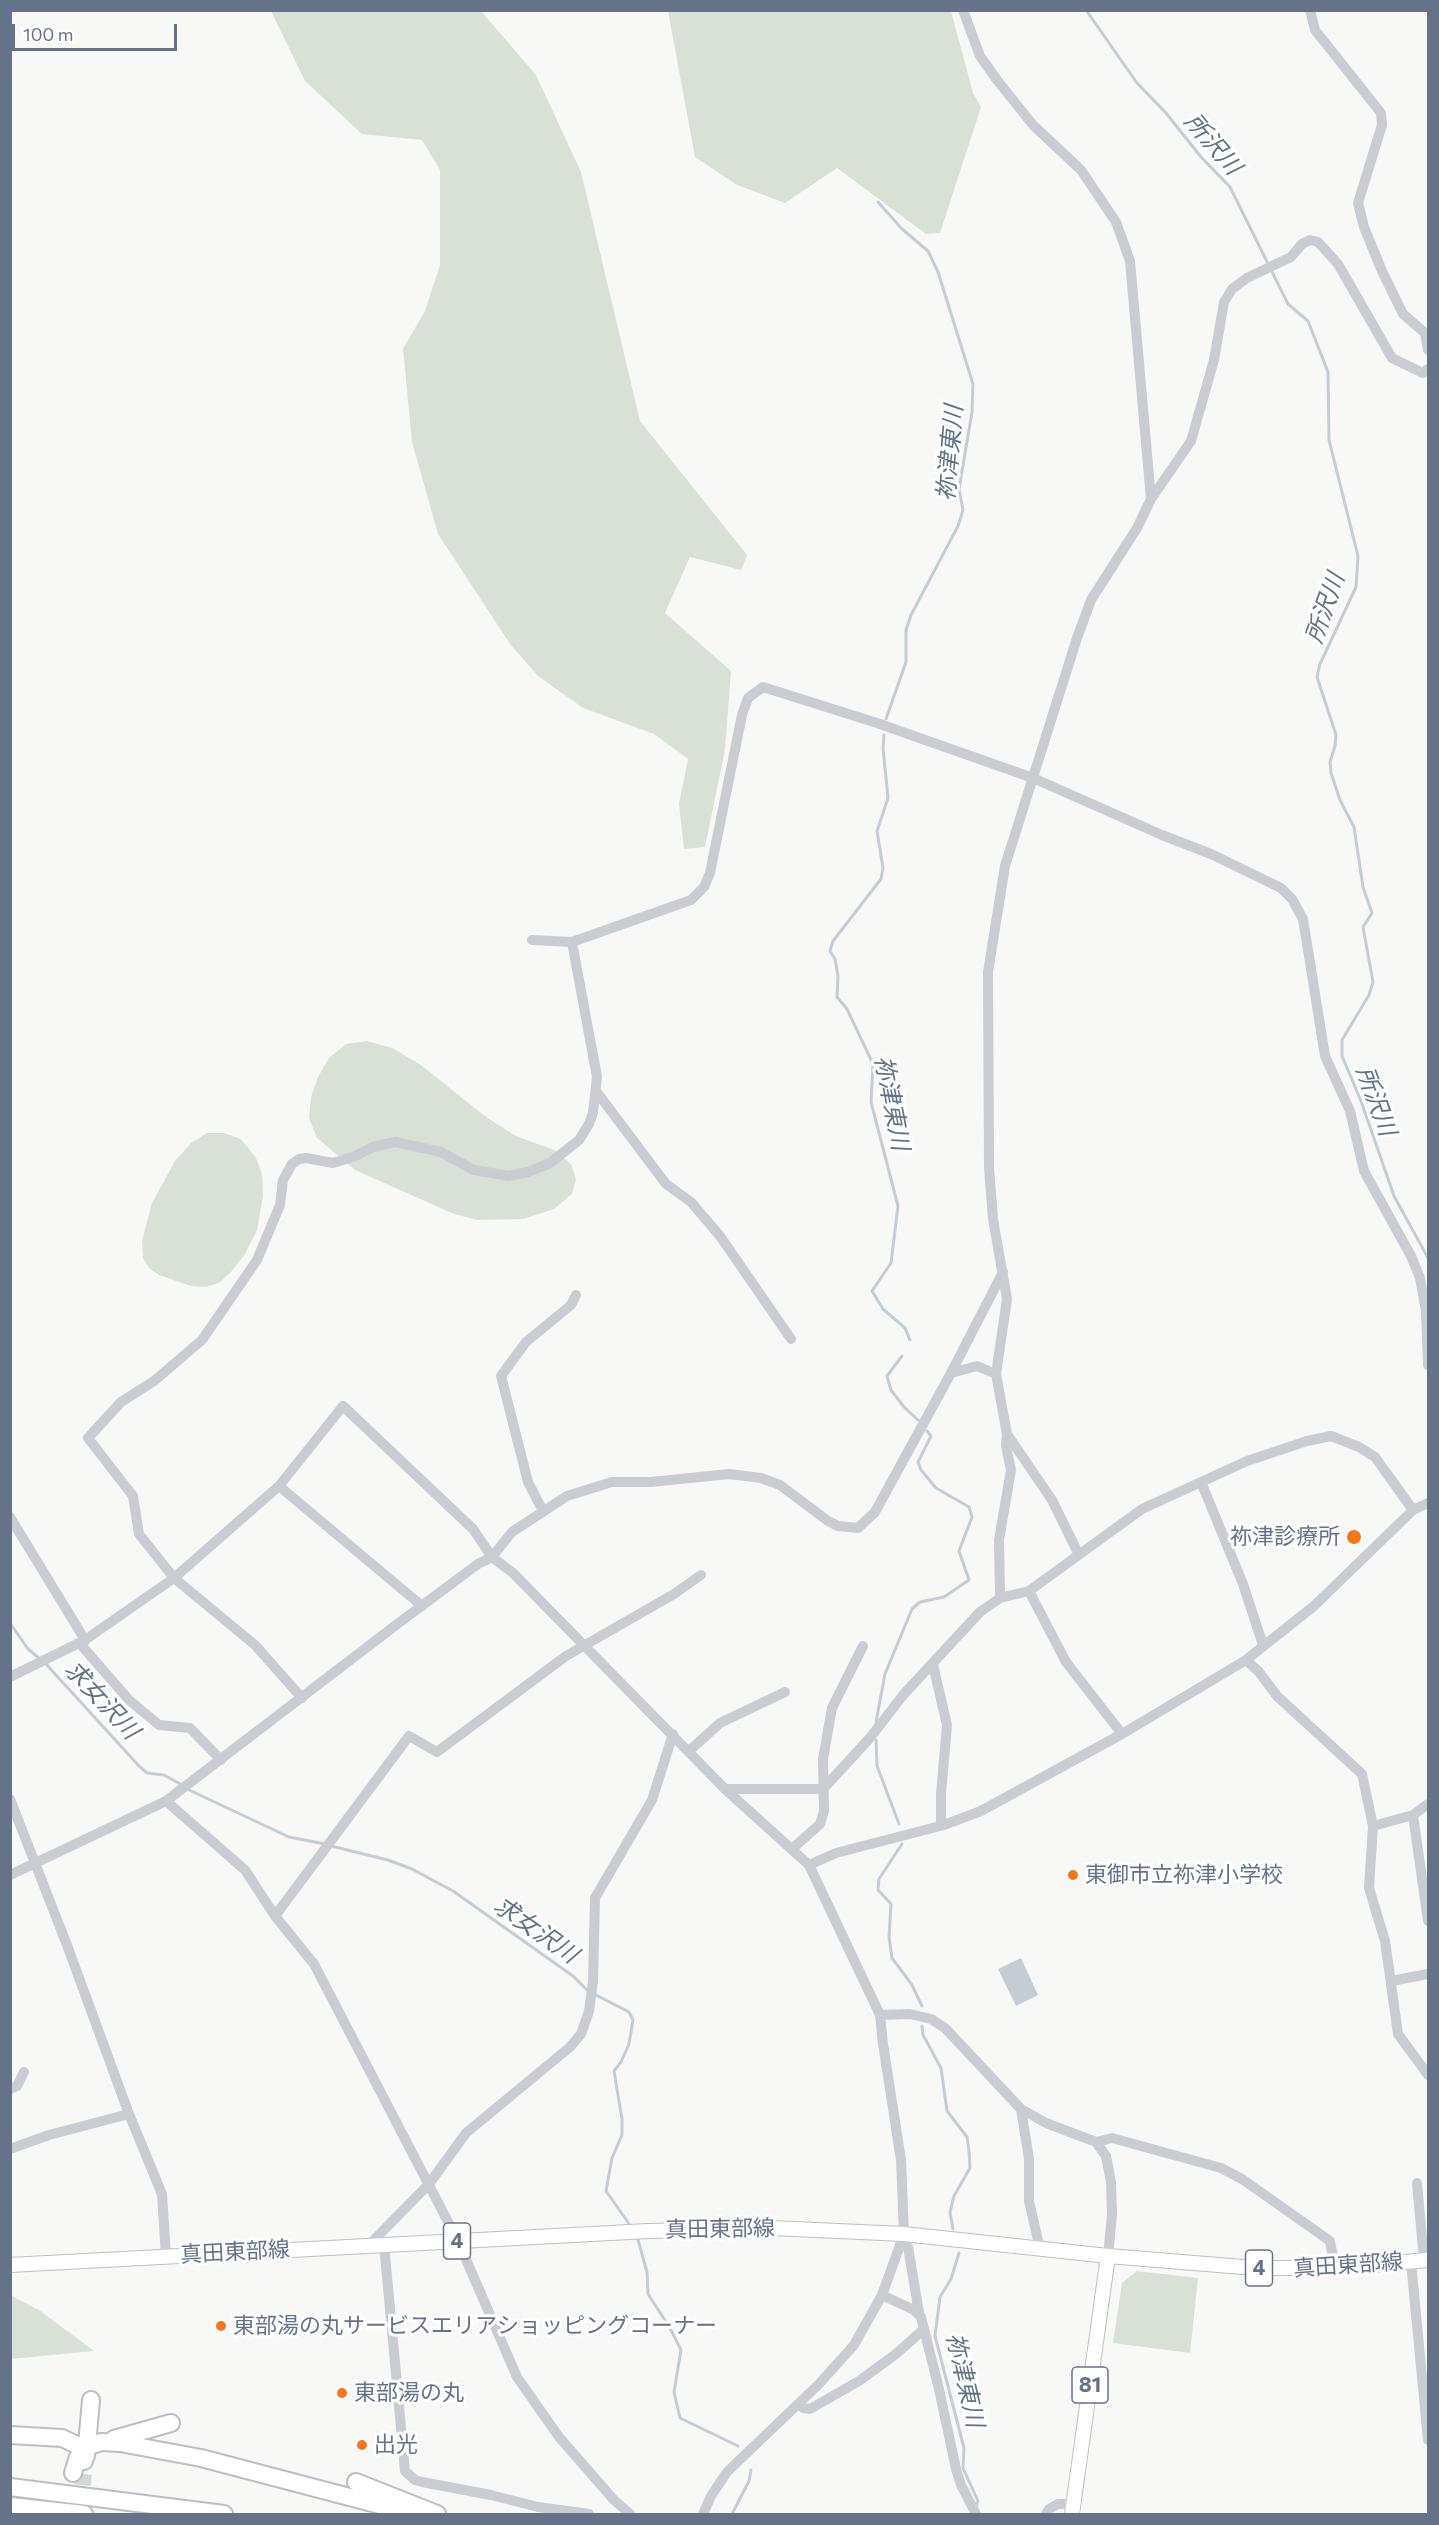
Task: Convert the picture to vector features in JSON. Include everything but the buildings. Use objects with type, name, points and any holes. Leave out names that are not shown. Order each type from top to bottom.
[{"type":"highway","points":[[85,2459],[91,2400]]},
{"type":"highway","points":[[85,2459],[171,2422]]},
{"type":"highway","points":[[10,2435],[62,2438],[70,2441],[85,2459]]},
{"type":"highway","points":[[85,2459],[134,2445],[201,2458],[414,2514]]},
{"type":"highway","points":[[356,2482],[437,2514]]},
{"type":"highway","points":[[10,2487],[224,2514]]},
{"type":"highway","points":[[10,2506],[84,2514]]},
{"type":"main road","name":"真田東部線","points":[[10,2265],[718,2228],[816,2229],[906,2240],[1040,2249],[1218,2266],[1294,2270],[1421,2261]]},
{"type":"main road","name":"81","points":[[1072,2509],[1108,2256]]},
{"type":"street","points":[[963,10],[980,56],[997,80],[1033,125],[1081,170],[1116,222],[1130,261],[1151,499]]},
{"type":"street","points":[[1310,10],[1314,30],[1381,113],[1382,125],[1358,203],[1364,228],[1382,271],[1403,314],[1425,333],[1428,350]]},
{"type":"street","points":[[1000,1598],[999,1540],[1011,1470],[996,1374],[1008,1299],[993,1219],[989,1168],[988,972],[1005,866],[1091,600],[1137,528],[1151,499],[1191,441],[1214,360],[1224,302],[1232,289],[1246,278],[1291,256],[1302,244],[1311,240],[1318,242],[1338,264],[1392,358],[1423,373],[1428,369]]},
{"type":"street","points":[[532,940],[572,942],[691,900],[704,887],[710,873],[742,715],[748,698],[763,687],[877,723],[1033,778],[1152,831],[1211,854],[1281,888],[1292,899],[1303,919],[1325,1056],[1350,1111],[1364,1171],[1412,1257],[1420,1278],[1426,1311],[1428,1365]]},
{"type":"street","points":[[302,1698],[255,1646],[174,1578],[139,1534],[133,1496],[88,1438],[121,1402],[154,1381],[202,1340],[257,1260],[275,1221],[280,1205],[283,1180],[292,1164],[299,1159],[306,1158],[333,1163],[353,1157],[373,1147],[395,1142],[432,1149],[474,1170],[500,1176],[528,1172],[556,1159],[579,1140],[593,1113],[597,1077],[572,942]]},
{"type":"street","points":[[596,1090],[666,1184],[691,1202],[720,1236],[791,1339]]},
{"type":"street","points":[[10,1875],[166,1801],[422,1606],[492,1557],[512,1532],[567,1496],[612,1482],[651,1482],[729,1474],[761,1478],[780,1485],[828,1521],[838,1526],[858,1528],[875,1512],[951,1373],[1003,1271]]},
{"type":"street","points":[[543,1511],[528,1482],[501,1376],[526,1342],[571,1305],[576,1295]]},
{"type":"street","points":[[951,1373],[977,1366],[996,1374]]},
{"type":"street","points":[[10,1677],[85,1640],[174,1578],[279,1486],[343,1406],[473,1528],[492,1557],[513,1573],[725,1789],[809,1865],[880,2015],[901,2160],[906,2240],[919,2313],[956,2469],[974,2510]]},
{"type":"street","points":[[1007,1434],[1052,1500],[1079,1555]]},
{"type":"street","points":[[725,1789],[824,1789],[869,1739],[904,1694],[980,1612],[1000,1598],[1029,1591],[1142,1509],[1247,1461],[1307,1441],[1331,1436],[1359,1446],[1375,1457],[1413,1510]]},
{"type":"street","points":[[1201,1482],[1243,1584],[1263,1645]]},
{"type":"street","points":[[279,1486],[422,1606]]},
{"type":"street","points":[[809,1865],[836,1853],[941,1825],[981,1811],[1122,1734],[1246,1660],[1314,1606],[1413,1510],[1428,1503]]},
{"type":"street","points":[[10,1517],[85,1640]]},
{"type":"street","points":[[275,1916],[409,1736],[437,1752],[583,1645],[674,1594],[701,1575]]},
{"type":"street","points":[[1029,1591],[1066,1662],[1122,1734]]},
{"type":"street","points":[[85,1640],[82,1646],[129,1700],[159,1725],[190,1728],[221,1760]]},
{"type":"street","points":[[792,1850],[820,1824],[824,1811],[823,1759],[832,1708],[863,1646]]},
{"type":"street","points":[[1246,1660],[1277,1696],[1362,1774],[1372,1826],[1369,1888],[1385,1941],[1398,2034],[1428,2075]]},
{"type":"street","points":[[933,1665],[947,1725],[941,1794],[941,1825]]},
{"type":"street","points":[[689,1750],[720,1723],[785,1692]]},
{"type":"street","points":[[369,2245],[429,2184],[466,2133],[570,2047],[581,2034],[589,2011],[593,1981],[595,1898],[652,1800],[673,1734]]},
{"type":"street","points":[[10,1799],[129,2114],[162,2194],[166,2256]]},
{"type":"street","points":[[166,1801],[245,1870],[275,1916],[314,1964],[458,2241],[517,2377],[559,2437],[614,2500],[630,2514]]},
{"type":"street","points":[[1372,1826],[1413,1815],[1428,1804]]},
{"type":"street","points":[[1413,1815],[1428,1920]]},
{"type":"street","points":[[1390,1981],[1428,1974]]},
{"type":"street","points":[[880,2015],[910,2014],[932,2019],[945,2028],[1021,2109],[1046,2122],[1096,2142],[1106,2156],[1111,2182],[1112,2215],[1108,2256]]},
{"type":"street","points":[[10,2089],[17,2086],[24,2072]]},
{"type":"street","points":[[1021,2109],[1029,2159],[1029,2201],[1040,2249]]},
{"type":"street","points":[[10,2149],[49,2135],[129,2114]]},
{"type":"street","points":[[1096,2142],[1112,2138],[1221,2168],[1242,2179],[1330,2241],[1335,2268]]},
{"type":"street","points":[[1417,2183],[1428,2440]]},
{"type":"street","points":[[704,2514],[711,2496],[727,2472],[849,2351],[882,2295],[906,2240]]},
{"type":"street","points":[[384,2244],[405,2471],[415,2480],[422,2482],[491,2495],[538,2507],[589,2514]]},
{"type":"street","points":[[882,2295],[919,2313]]},
{"type":"street","points":[[799,2403],[803,2408],[810,2409],[859,2381],[896,2354],[924,2329]]},
{"type":"street","points":[[1046,2514],[1049,2509],[1058,2504],[1072,2509]]},
{"type":"shaded area","points":[[271,11],[481,11],[536,75],[581,172],[640,421],[747,555],[741,570],[690,557],[665,613],[731,671],[725,750],[705,847],[684,849],[679,804],[688,759],[654,734],[583,708],[538,676],[510,644],[438,534],[412,442],[403,349],[425,311],[440,265],[440,170],[422,140],[362,134],[305,81]]},
{"type":"shaded area","points":[[668,11],[951,11],[973,93],[981,107],[940,233],[926,234],[837,168],[785,203],[737,185],[695,157]]},
{"type":"shaded area","points":[[367,1041],[392,1048],[421,1065],[486,1117],[516,1136],[554,1150],[571,1164],[576,1179],[572,1194],[554,1209],[523,1219],[477,1220],[454,1214],[355,1170],[317,1138],[309,1118],[311,1097],[318,1077],[329,1058],[346,1044]]},
{"type":"shaded area","points":[[207,1133],[224,1133],[241,1139],[256,1158],[262,1174],[263,1196],[257,1230],[245,1254],[219,1283],[206,1287],[191,1286],[159,1275],[149,1268],[143,1258],[142,1241],[152,1203],[175,1161],[191,1143]]},
{"type":"shaded area","points":[[1021,1958],[1038,1995],[1016,2006],[998,1969]]},
{"type":"shaded area","points":[[1137,2271],[1198,2278],[1190,2353],[1113,2343],[1122,2283]]},
{"type":"shaded area","points":[[10,2295],[39,2310],[94,2351],[11,2359]]},
{"type":"waterway","name":"所沢川","points":[[1086,10],[1137,83],[1230,187],[1288,304],[1308,321],[1328,372],[1329,440],[1358,556],[1356,587],[1320,664],[1317,677],[1336,735],[1330,762],[1331,773],[1340,800],[1354,827],[1363,887],[1372,913],[1363,927],[1373,982],[1369,995],[1342,1040],[1342,1056],[1361,1101],[1394,1196],[1428,1258]]},
{"type":"waterway","name":"祢津東川","points":[[878,202],[902,229],[928,251],[938,272],[973,384],[972,412],[959,489],[963,510],[958,526],[911,615],[906,630],[906,662],[886,719]]},
{"type":"waterway","name":"祢津東川","points":[[884,735],[883,748],[888,798],[877,831],[883,868],[881,879],[833,941],[830,951],[835,959],[838,976],[837,997],[847,1009],[873,1064],[871,1102],[898,1206],[891,1263],[872,1291],[883,1309],[905,1328],[910,1340]]},
{"type":"waterway","name":"祢津東川","points":[[902,1356],[887,1376],[891,1390],[918,1420]]},
{"type":"waterway","name":"祢津東川","points":[[876,1722],[885,1674],[912,1609],[920,1602],[944,1597],[969,1580],[959,1551],[972,1517],[969,1507],[936,1488],[921,1470],[918,1462],[931,1436],[927,1431]]},
{"type":"waterway","name":"求女沢川","points":[[10,1623],[28,1649],[40,1659]]},
{"type":"waterway","name":"求女沢川","points":[[45,1663],[139,1766],[147,1773],[164,1775],[182,1785]]},
{"type":"waterway","name":"祢津東川","points":[[876,1740],[877,1766],[899,1824]]},
{"type":"waterway","name":"求女沢川","points":[[187,1789],[289,1837],[325,1844]]},
{"type":"waterway","name":"祢津東川","points":[[902,1844],[879,1879],[878,1890],[891,1904],[889,1937],[892,1958],[912,1985],[922,2006]]},
{"type":"waterway","name":"求女沢川","points":[[331,1846],[388,1860],[412,1869],[453,1891],[573,1976],[588,1991]]},
{"type":"waterway","name":"求女沢川","points":[[594,1994],[629,2012],[633,2020],[629,2044],[614,2071],[622,2119],[622,2135],[612,2158],[606,2191],[632,2228]]},
{"type":"waterway","name":"祢津東川","points":[[922,2026],[923,2035],[941,2068],[947,2111],[967,2137],[970,2168],[954,2196],[950,2212],[953,2229]]},
{"type":"waterway","name":"求女沢川","points":[[637,2236],[647,2272],[648,2294],[681,2350],[674,2392],[680,2418],[738,2446]]},
{"type":"waterway","name":"祢津東川","points":[[959,2253],[951,2279],[940,2297],[935,2336],[964,2448],[963,2468],[978,2501],[976,2506]]},
{"type":"waterway","name":"求女沢川","points":[[732,2514],[749,2481],[751,2470]]},
{"type":"tunnel","points":[[80,2509],[84,2474]]},
{"type":"place","name":"祢津診療所","points":[[1354,1537]]},
{"type":"place","name":"東御市立祢津小学校","points":[[1073,1875]]},
{"type":"place","name":"東部湯の丸サービスエリアショッピングコーナー","points":[[221,2326]]},
{"type":"place","name":"東部湯の丸","points":[[342,2393]]},
{"type":"place","name":"出光","points":[[362,2445]]}]
